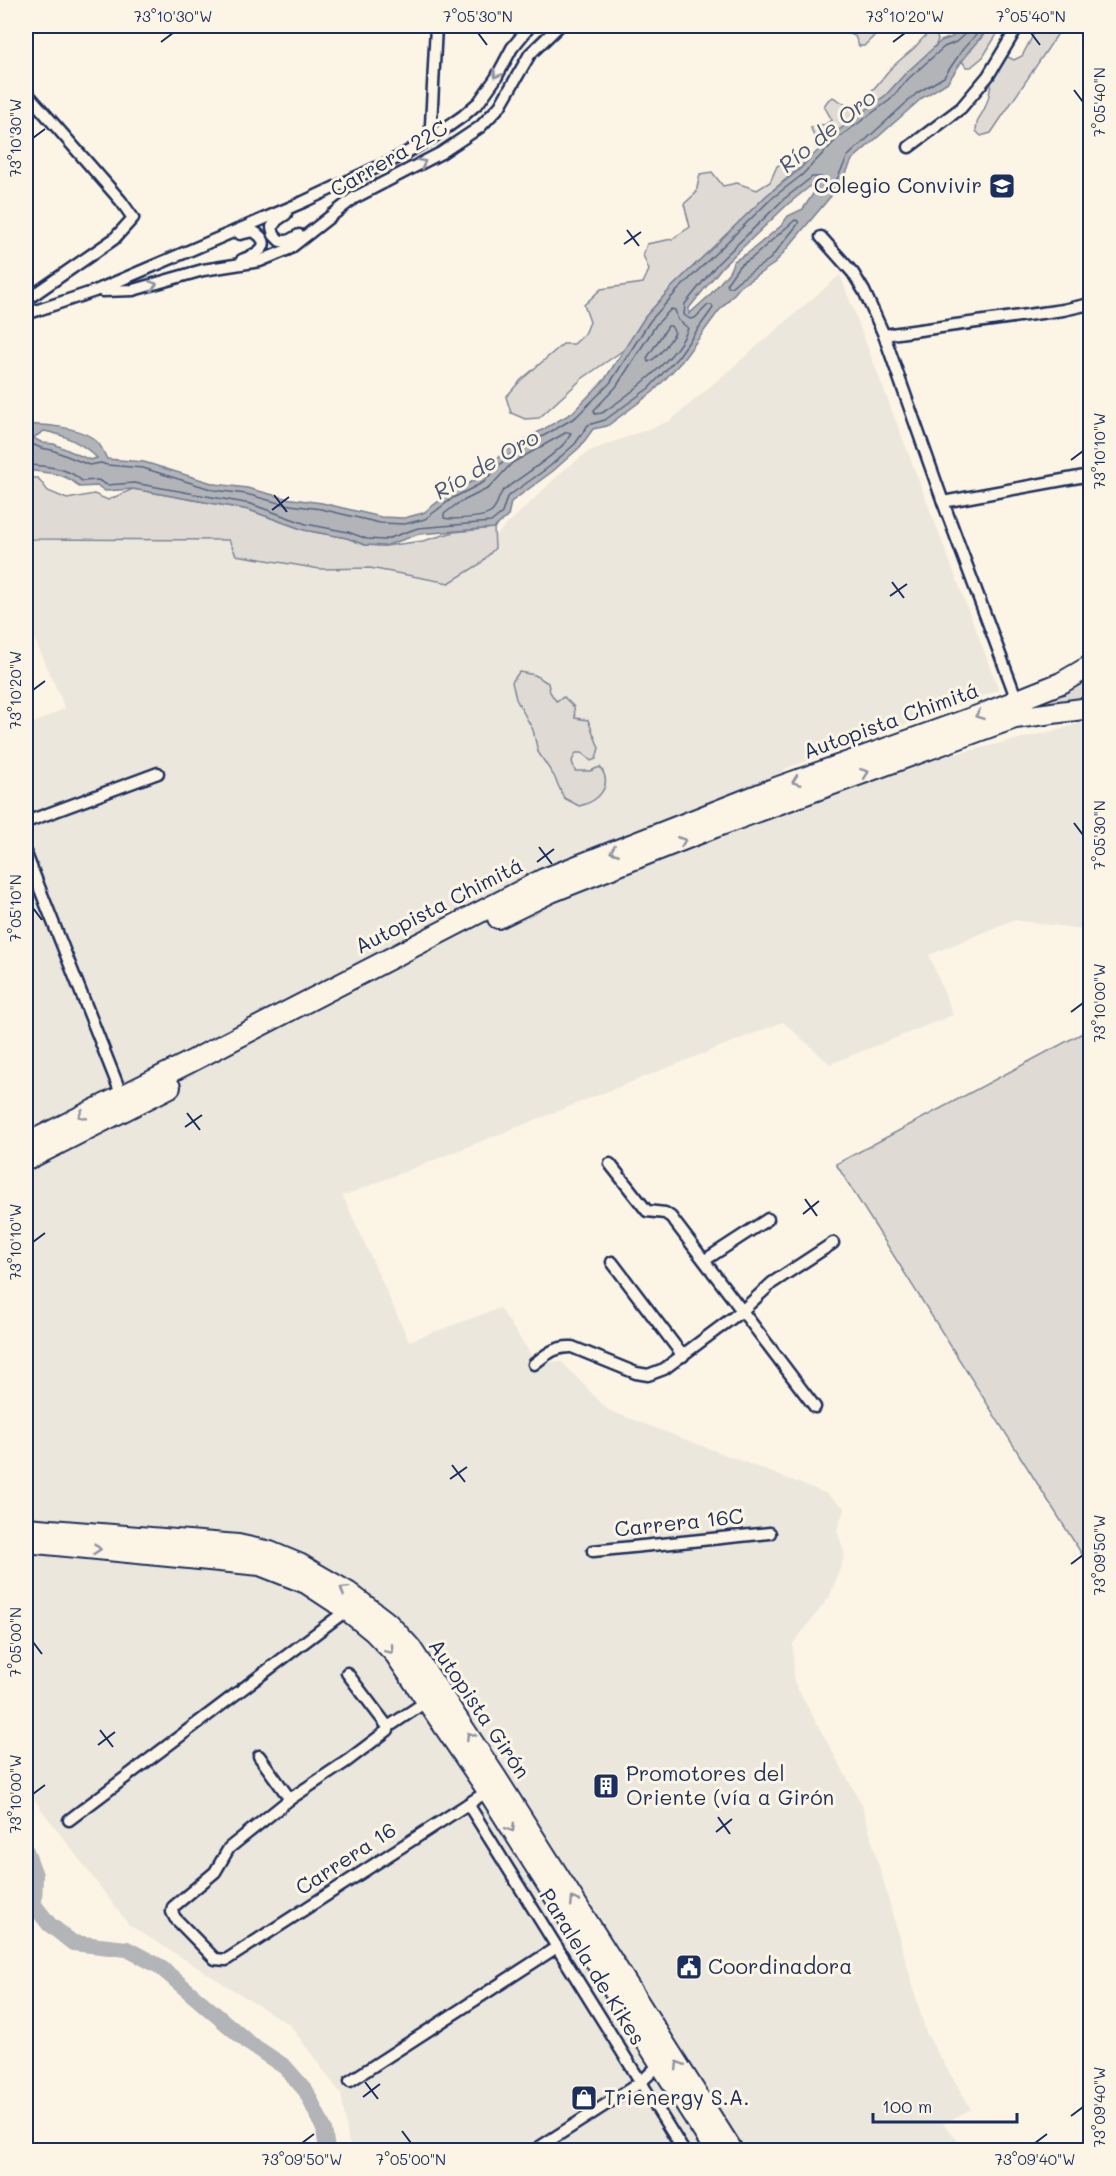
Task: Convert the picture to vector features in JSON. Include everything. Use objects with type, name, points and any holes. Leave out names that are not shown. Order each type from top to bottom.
[{"type":"highway","name":"Autopista Chimitá","points":[[26,1144],[544,879],[773,789],[1017,700],[1060,683],[1090,666]]},
{"type":"highway","points":[[1060,683],[1090,672]]},
{"type":"highway","name":"Autopista Chimitá","points":[[26,1160],[551,892],[715,827],[1015,718],[1085,708]]},
{"type":"highway","name":"Autopista Girón","points":[[26,1528],[238,1545],[270,1552],[299,1564],[350,1593],[388,1623],[429,1674],[492,1770],[732,2151]]},
{"type":"highway","name":"Autopista Girón","points":[[26,1542],[260,1565],[306,1583],[347,1610],[374,1632],[395,1654],[488,1791],[715,2151]]},
{"type":"street","points":[[433,137],[431,124],[436,26]]},
{"type":"street","name":"Carrera 22C","points":[[26,315],[95,291],[397,158],[433,137],[479,102],[496,78],[512,48],[530,26]]},
{"type":"street","name":"Carrera 22C","points":[[95,291],[133,290],[203,270],[260,261],[289,249],[354,198],[441,153],[480,127],[500,106],[530,54],[559,26]]},
{"type":"street","points":[[909,147],[961,108],[992,70],[1018,26]]},
{"type":"street","points":[[26,92],[121,201],[133,218],[114,239],[26,300]]},
{"type":"street","points":[[303,201],[277,220],[272,227],[274,235],[280,241],[288,241],[320,225]]},
{"type":"street","points":[[222,237],[253,231],[263,241],[264,247],[260,252],[228,266]]},
{"type":"street","points":[[821,237],[853,273],[884,335],[1017,700]]},
{"type":"street","points":[[884,335],[1063,310],[1090,304]]},
{"type":"street","points":[[943,502],[1090,475]]},
{"type":"street","points":[[26,822],[158,772]]},
{"type":"street","points":[[26,854],[122,1096]]},
{"type":"street","points":[[610,1164],[646,1211],[666,1213],[671,1217],[815,1407]]},
{"type":"street","points":[[705,1260],[768,1219]]},
{"type":"street","points":[[534,1364],[552,1350],[562,1346],[572,1347],[636,1374],[648,1375],[664,1369],[743,1310],[772,1283],[833,1243]]},
{"type":"street","points":[[612,1262],[682,1356]]},
{"type":"street","name":"Carrera 16C","points":[[593,1551],[770,1533]]},
{"type":"street","points":[[69,1820],[347,1610]]},
{"type":"street","points":[[347,1673],[388,1727]]},
{"type":"street","points":[[258,1756],[290,1799],[386,1733],[388,1727],[427,1701]]},
{"type":"street","name":"Carrera 16","points":[[290,1799],[229,1848],[215,1872],[173,1907],[172,1912],[175,1918],[215,1959],[226,1960],[488,1791]]},
{"type":"street","name":"Paralela de Kikes","points":[[468,1804],[683,2151]]},
{"type":"street","points":[[350,2081],[557,1947]]},
{"type":"street","points":[[535,2151],[641,2082],[660,2064]]},
{"type":"shaded area","points":[[845,26],[884,26],[864,46],[859,46],[855,36],[847,33]]},
{"type":"shaded area","points":[[991,26],[1002,26],[983,57],[971,67],[966,67],[962,61]]},
{"type":"shaded area","points":[[1038,26],[1063,26],[991,133],[981,136],[976,131],[986,105],[993,73],[1006,56],[1014,60],[1022,56]]},
{"type":"shaded area","points":[[930,32],[936,34],[938,40],[934,48],[886,95],[835,133],[819,149],[815,147],[811,128],[817,124],[824,125],[832,120],[824,106],[828,100],[833,97],[850,107],[861,100]]},
{"type":"shaded area","points":[[791,159],[800,160],[804,164],[767,195],[672,287],[645,317],[625,349],[583,378],[539,418],[525,419],[511,413],[506,397],[521,380],[563,344],[574,344],[585,334],[590,322],[584,305],[601,289],[643,283],[649,270],[643,255],[647,244],[672,239],[690,227],[684,204],[696,193],[700,174],[712,172],[723,186],[737,183],[757,190],[770,182],[777,166]]},
{"type":"shaded area","points":[[840,275],[999,690],[785,769],[773,789],[778,796],[1061,729],[1090,720],[1090,930],[1013,920],[929,955],[953,1015],[830,1064],[783,1022],[343,1196],[409,1341],[500,1308],[535,1361],[562,1362],[608,1410],[825,1493],[845,1508],[837,1530],[845,1555],[830,1596],[793,1644],[794,1682],[862,1805],[926,2033],[971,2109],[943,2124],[966,2150],[350,2150],[341,2094],[290,2025],[129,1925],[26,1789],[26,727],[65,708],[26,620],[26,535],[234,538],[448,581],[564,470],[589,451],[670,421]]},
{"type":"shaded area","points":[[26,478],[38,478],[48,491],[67,499],[94,494],[108,500],[133,489],[249,510],[304,530],[347,538],[365,545],[385,546],[423,541],[454,532],[494,528],[495,548],[480,564],[449,583],[370,568],[320,569],[236,555],[229,540],[26,539]]},
{"type":"shaded area","points":[[519,672],[535,675],[548,683],[550,692],[556,701],[564,697],[574,707],[575,718],[588,720],[599,748],[596,759],[591,761],[582,753],[576,753],[572,761],[575,771],[590,771],[600,767],[604,774],[605,787],[592,801],[579,806],[564,798],[554,776],[538,752],[533,730],[516,699],[512,682]]},
{"type":"shaded area","points":[[1090,676],[1090,700],[1053,707],[1024,706]]},
{"type":"shaded area","points":[[1090,1029],[1090,1567],[836,1164]]},
{"type":"water","points":[[965,26],[991,26],[968,52],[948,82],[922,98],[852,160],[841,184],[774,264],[741,286],[718,312],[682,361],[653,392],[607,426],[593,429],[580,447],[553,471],[511,502],[508,516],[494,528],[419,534],[385,546],[365,545],[347,538],[304,530],[249,510],[133,489],[105,491],[98,486],[79,487],[62,476],[26,470],[26,425],[53,426],[84,433],[99,445],[107,459],[144,462],[215,484],[247,488],[381,517],[404,518],[423,513],[450,493],[481,477],[503,452],[572,413],[605,379],[645,317],[672,287],[767,195],[798,171],[835,133],[886,95],[941,41],[952,37]],"holes":[[[818,180],[817,188],[803,209],[788,216],[781,226],[748,253],[734,261],[729,272],[709,296],[689,314],[689,308],[722,267],[788,204]],[[44,431],[73,440],[97,458],[90,460],[54,444],[43,443],[33,438]]]},
{"type":"waterway","points":[[26,1851],[35,1875],[34,1905],[49,1924],[73,1943],[127,1949],[159,1966],[249,2043],[285,2067],[306,2091],[324,2129],[327,2150]]},
{"type":"place","name":"Colegio Convivir","points":[[1002,186]]},
{"type":"place","name":"Promotores del Oriente (vía a Girón","points":[[606,1786]]},
{"type":"place","name":"Coordinadora","points":[[689,1967]]},
{"type":"place","name":"Trienergy S.A.","points":[[584,2098]]},
{"type":"water label","name":"Río de Oro","points":[[827,131]]},
{"type":"water label","name":"Río de Oro","points":[[486,464]]}]
